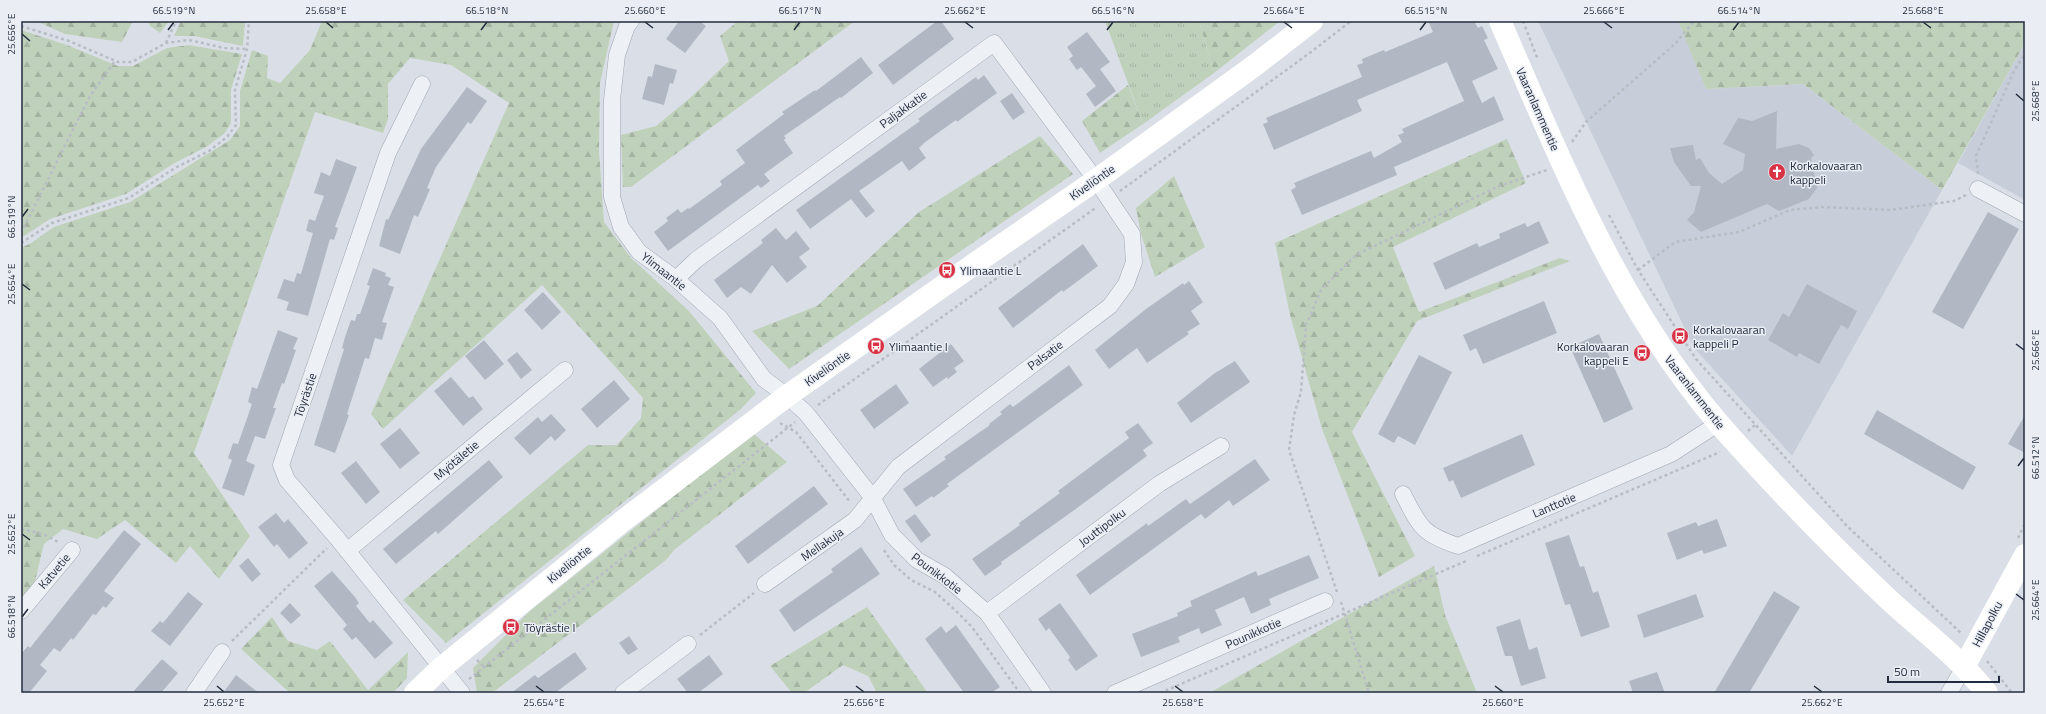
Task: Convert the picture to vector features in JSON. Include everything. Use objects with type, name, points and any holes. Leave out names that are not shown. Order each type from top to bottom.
[{"type":"street","name":"Ylimaantie","points":[[631,21],[627,26],[617,55],[612,100],[612,198],[621,227],[639,252],[676,279],[720,318],[764,379],[787,396]]},
{"type":"street","name":"Kiveliöntie","points":[[416,693],[441,668],[624,520],[787,396],[1096,180],[1254,66],[1312,21]]},
{"type":"street","name":"Vaaranlammentie","points":[[1500,21],[1572,187],[1630,296],[1664,353],[1734,442],[1886,597],[1964,666],[1987,693]]},
{"type":"street","name":"Paljakkatie","points":[[676,279],[696,260],[994,43],[1096,180]]},
{"type":"street","name":"Töyrästie","points":[[422,84],[388,153],[281,465],[286,480],[347,550],[460,690]]},
{"type":"street","name":"Palsatie","points":[[872,497],[898,467],[1110,306],[1126,284],[1134,262],[1132,234],[1096,180]]},
{"type":"street","points":[[1978,189],[2025,214]]},
{"type":"street","name":"Myötäletie","points":[[347,550],[565,370]]},
{"type":"street","name":"Pounikkotie","points":[[787,396],[806,413],[872,497],[892,535],[917,560],[945,576],[987,613],[1043,693]]},
{"type":"street","name":"Lanttotie","points":[[1402,494],[1419,524],[1435,539],[1458,546],[1671,454],[1719,423]]},
{"type":"street","name":"Jouttipolku","points":[[987,613],[1159,484],[1221,446]]},
{"type":"street","name":"Mellakuja","points":[[765,584],[855,520],[872,497]]},
{"type":"street","name":"Katvetie","points":[[21,611],[72,550]]},
{"type":"street","name":"Hillapolku","points":[[1950,693],[2025,555]]},
{"type":"street","name":"Pounikkotie","points":[[1115,693],[1325,601]]},
{"type":"street","points":[[623,693],[641,688],[688,644]]},
{"type":"street","points":[[194,693],[222,652]]},
{"type":"path","points":[[166,44],[176,21]]},
{"type":"path","points":[[21,243],[52,223],[129,198],[175,168],[209,150],[227,137],[236,125],[236,90],[247,49],[249,21]]},
{"type":"path","points":[[460,690],[806,413],[1108,200],[1311,52],[1351,21]]},
{"type":"path","points":[[1523,21],[1540,64]]},
{"type":"path","points":[[1568,136],[1571,144],[1586,122],[1675,44],[1694,21]]},
{"type":"path","points":[[21,26],[69,40],[114,61],[132,62],[166,44],[189,40],[224,48],[247,49]]},
{"type":"path","points":[[1638,270],[1675,242],[1739,232],[1790,210],[1823,207],[1890,210],[1954,201],[1978,189],[1976,156],[2015,69],[2025,54]]},
{"type":"path","points":[[21,233],[90,96],[114,61]]},
{"type":"path","points":[[1370,693],[1289,450],[1294,415],[1300,392],[1306,324],[1321,290],[1356,255],[1499,186],[1563,165]]},
{"type":"path","points":[[1608,214],[1638,270],[1696,359],[1848,527],[1975,646],[2012,693]]},
{"type":"path","points":[[1476,556],[1717,455],[1755,425]]},
{"type":"path","points":[[21,529],[44,534],[72,550]]},
{"type":"path","points":[[222,652],[254,618],[337,538]]},
{"type":"path","points":[[1160,693],[1344,612],[1469,560]]},
{"type":"path","points":[[688,644],[765,584]]},
{"type":"shaded area","points":[[1538,21],[1678,21],[1707,89],[1803,84],[1942,190],[1792,456],[1694,348]]},
{"type":"shaded area","points":[[2025,43],[2025,200],[1958,163]]},
{"type":"green space","points":[[36,21],[133,21],[122,42],[65,34]]},
{"type":"green space","points":[[148,21],[169,21],[160,33],[150,26]]},
{"type":"green space","points":[[181,21],[245,21],[243,46],[194,36],[174,36]]},
{"type":"green space","points":[[322,21],[614,21],[600,83],[599,150],[604,222],[631,258],[689,311],[756,393],[741,409],[446,643],[403,600],[588,445],[617,445],[641,418],[643,398],[542,285],[383,429],[371,414],[509,103],[451,65],[410,58],[388,84],[388,119],[383,133],[315,112],[194,453],[250,536],[219,579],[190,546],[176,563],[125,520],[97,539],[63,529],[44,544],[35,581],[21,601],[21,248],[54,227],[130,202],[230,140],[240,126],[240,91],[252,50],[268,56],[267,78],[280,83],[310,50]]},
{"type":"green space","points":[[738,21],[855,21],[631,187],[623,187],[621,135],[656,126],[690,98],[729,61],[720,36]]},
{"type":"green space","points":[[1105,21],[1199,21],[1214,73],[1143,124]]},
{"type":"green space","points":[[1199,21],[1280,21],[1214,73]]},
{"type":"green space","points":[[1678,21],[2025,21],[2025,43],[1942,190],[1803,84],[1706,89]]},
{"type":"green space","points":[[21,30],[67,45],[118,66],[133,66],[167,48],[189,45],[242,54],[231,90],[231,123],[224,134],[206,147],[173,164],[126,194],[50,219],[21,238]]},
{"type":"green space","points":[[1128,85],[1143,124],[1100,153],[1082,121]]},
{"type":"green space","points":[[1040,136],[1073,174],[789,369],[752,331],[817,306],[919,212]]},
{"type":"green space","points":[[1507,139],[1526,183],[1393,247],[1419,312],[1560,258],[1570,261],[1417,321],[1352,432],[1415,556],[1379,577],[1322,429],[1290,315],[1275,243]]},
{"type":"green space","points":[[1174,176],[1205,247],[1155,277],[1141,234],[1136,208]]},
{"type":"green space","points":[[753,433],[787,462],[674,550],[666,560],[492,693],[477,693],[473,668],[530,611]]},
{"type":"green space","points":[[1434,566],[1445,615],[1477,693],[1209,693]]},
{"type":"green space","points":[[867,607],[928,693],[877,693],[868,676],[843,665],[804,693],[792,693],[770,666]]},
{"type":"green space","points":[[272,617],[288,641],[317,650],[330,641],[368,690],[408,652],[407,678],[393,693],[290,693],[241,649]]},
{"type":"building","points":[[679,21],[699,21],[706,26],[685,53],[666,39]]},
{"type":"building","points":[[937,21],[941,21],[954,39],[893,85],[878,65]]},
{"type":"building","points":[[1428,21],[1474,21],[1478,28],[1482,26],[1488,38],[1484,40],[1498,69],[1472,81],[1482,103],[1494,96],[1504,120],[1394,167],[1397,175],[1302,215],[1291,190],[1296,187],[1294,183],[1371,151],[1374,158],[1402,142],[1398,135],[1404,133],[1402,129],[1464,101],[1447,62],[1357,100],[1362,111],[1274,150],[1263,124],[1268,122],[1266,118],[1362,77],[1357,65],[1363,63],[1362,59],[1384,50],[1385,52],[1433,32]]},
{"type":"building","points":[[1087,32],[1110,62],[1100,69],[1116,91],[1095,107],[1086,94],[1096,86],[1081,67],[1077,70],[1069,59],[1073,56],[1067,47]]},
{"type":"building","points":[[861,57],[873,73],[841,98],[840,97],[784,136],[786,138],[784,140],[793,153],[764,174],[770,181],[761,188],[758,185],[668,251],[654,232],[668,221],[666,218],[678,209],[681,213],[688,208],[689,209],[722,185],[720,181],[745,163],[736,150],[784,114],[782,112],[815,90],[816,91]]},
{"type":"building","points":[[655,64],[677,70],[673,84],[670,83],[664,105],[642,99],[648,76],[652,77]]},
{"type":"building","points":[[984,75],[997,93],[957,122],[956,120],[924,143],[919,148],[926,158],[909,171],[902,161],[859,191],[875,211],[866,218],[851,199],[810,229],[796,210],[920,121],[918,119],[976,77],[978,80]]},
{"type":"building","points":[[467,87],[487,101],[471,124],[468,122],[436,167],[427,188],[430,189],[418,217],[414,215],[400,254],[379,246],[386,219],[388,220],[421,149]]},
{"type":"building","points":[[1012,93],[1025,112],[1013,120],[1000,101]]},
{"type":"building","name":"Korkalovaaran kappeli","points":[[1777,111],[1776,149],[1799,144],[1809,148],[1814,155],[1811,158],[1817,188],[1809,199],[1779,211],[1767,204],[1701,232],[1687,220],[1694,212],[1701,186],[1691,186],[1674,162],[1670,148],[1693,145],[1696,160],[1700,158],[1709,173],[1722,184],[1743,170],[1745,154],[1723,144],[1738,118],[1752,121]]},
{"type":"building","points":[[336,159],[357,167],[335,227],[338,228],[334,240],[330,239],[308,316],[286,310],[289,302],[277,298],[284,279],[294,282],[297,273],[301,274],[313,233],[306,231],[309,219],[315,221],[324,196],[314,193],[321,172],[330,176]]},
{"type":"building","points":[[1988,212],[2019,229],[1963,329],[1932,312]]},
{"type":"building","points":[[1539,221],[1549,243],[1445,290],[1433,263],[1477,243],[1479,247],[1500,238],[1499,234],[1525,223],[1527,227]]},
{"type":"building","points":[[776,228],[786,240],[796,231],[810,249],[799,257],[807,267],[787,283],[772,265],[751,294],[741,287],[727,298],[714,280],[763,243],[761,240]]},
{"type":"building","points":[[1083,244],[1098,266],[1063,292],[1062,290],[1013,328],[998,308]]},
{"type":"building","points":[[373,268],[386,273],[385,276],[391,278],[388,285],[394,287],[382,322],[387,323],[382,340],[375,338],[369,359],[365,358],[347,414],[349,415],[335,453],[314,445],[344,349],[342,348],[345,337],[351,320],[355,321],[357,314],[360,314],[370,286],[367,285]]},
{"type":"building","points":[[1189,281],[1203,302],[1191,311],[1200,324],[1187,332],[1189,334],[1147,363],[1137,348],[1109,369],[1095,350],[1146,309],[1183,283],[1184,285]]},
{"type":"building","points":[[1807,284],[1857,311],[1848,329],[1841,325],[1819,364],[1799,353],[1797,357],[1768,340],[1783,313],[1789,317]]},
{"type":"building","points":[[543,292],[561,312],[542,330],[524,310]]},
{"type":"building","points":[[1544,301],[1557,333],[1483,364],[1476,348],[1470,351],[1463,335]]},
{"type":"building","points":[[278,330],[298,338],[293,349],[296,350],[284,384],[282,383],[273,408],[276,408],[265,439],[255,436],[246,461],[255,465],[244,496],[222,488],[232,460],[228,458],[233,443],[238,444],[252,404],[248,402],[252,387],[257,389]]},
{"type":"building","points":[[1599,334],[1633,409],[1604,423],[1570,347]]},
{"type":"building","points":[[484,340],[504,364],[485,380],[465,356]]},
{"type":"building","points":[[951,344],[964,361],[954,368],[957,372],[933,387],[919,369]]},
{"type":"building","points":[[517,352],[532,370],[521,379],[507,360]]},
{"type":"building","points":[[1419,355],[1452,372],[1415,445],[1398,436],[1394,443],[1378,434]]},
{"type":"building","points":[[1235,361],[1250,382],[1191,423],[1177,403],[1215,373]]},
{"type":"building","points":[[1069,365],[1083,385],[947,484],[949,486],[933,498],[932,496],[916,507],[903,489],[946,459],[944,457],[990,425],[989,424],[1002,414],[1000,412],[1010,404],[1013,407]]},
{"type":"building","points":[[451,377],[469,398],[473,396],[483,409],[463,426],[434,391]]},
{"type":"building","points":[[614,380],[630,399],[597,428],[581,409]]},
{"type":"building","points":[[896,384],[909,403],[874,429],[860,410]]},
{"type":"building","points":[[1877,410],[1976,467],[1963,490],[1864,434]]},
{"type":"building","points":[[551,414],[566,430],[555,441],[551,436],[530,455],[514,438],[538,417],[542,422]]},
{"type":"building","points":[[2025,415],[2025,453],[2008,444]]},
{"type":"building","points":[[1138,423],[1153,443],[1143,450],[1147,456],[1001,562],[1002,564],[985,576],[972,559],[1020,525],[1019,523],[1060,493],[1058,491],[1129,438],[1125,432]]},
{"type":"building","points":[[400,428],[420,453],[400,469],[380,444]]},
{"type":"building","points":[[1522,434],[1535,465],[1461,498],[1453,480],[1449,482],[1443,468]]},
{"type":"building","points":[[1255,459],[1270,480],[1233,506],[1229,500],[1205,519],[1201,514],[1090,595],[1076,575],[1147,523],[1148,526],[1186,499],[1190,504]]},
{"type":"building","points":[[489,460],[503,477],[438,534],[436,531],[396,564],[383,549]]},
{"type":"building","points":[[356,461],[380,492],[366,504],[341,473]]},
{"type":"building","points":[[814,486],[828,504],[748,564],[735,546]]},
{"type":"building","points":[[276,513],[284,523],[288,519],[308,543],[289,559],[277,544],[274,547],[258,527]]},
{"type":"building","points":[[915,514],[931,535],[921,543],[905,521]]},
{"type":"building","points":[[1717,519],[1727,546],[1704,554],[1702,550],[1677,560],[1667,533],[1696,522],[1698,526]]},
{"type":"building","points":[[124,530],[141,544],[104,591],[114,598],[106,608],[103,606],[96,615],[93,614],[73,640],[71,638],[60,652],[54,648],[40,665],[47,671],[29,693],[21,693],[21,654],[28,646],[30,648]]},
{"type":"building","points":[[1569,535],[1580,567],[1584,566],[1593,593],[1598,591],[1610,627],[1581,637],[1570,604],[1565,605],[1545,543]]},
{"type":"building","points":[[861,547],[880,574],[794,632],[779,610],[833,572],[831,569]]},
{"type":"building","points":[[1309,555],[1319,578],[1269,599],[1271,605],[1251,614],[1244,597],[1215,610],[1222,625],[1201,634],[1199,628],[1178,637],[1180,642],[1141,657],[1132,634],[1178,616],[1177,613],[1192,606],[1190,601],[1256,571],[1258,576]]},
{"type":"building","points":[[248,558],[261,574],[252,582],[239,566]]},
{"type":"building","points":[[332,571],[355,597],[359,603],[356,606],[370,623],[373,620],[393,643],[375,659],[356,637],[352,640],[343,629],[347,625],[314,586]]},
{"type":"building","points":[[1774,591],[1800,607],[1749,693],[1714,693]]},
{"type":"building","points":[[188,592],[203,604],[170,646],[151,631],[160,621],[163,623]]},
{"type":"building","points":[[1696,594],[1704,617],[1644,638],[1637,615]]},
{"type":"building","points":[[290,603],[301,615],[291,624],[280,613]]},
{"type":"building","points":[[1060,603],[1098,656],[1076,671],[1068,660],[1070,657],[1049,628],[1046,631],[1038,619]]},
{"type":"building","points":[[1520,619],[1529,650],[1537,647],[1546,678],[1521,686],[1512,656],[1505,656],[1496,627]]},
{"type":"building","points":[[956,625],[1000,687],[991,693],[964,693],[925,639],[941,626],[946,633]]},
{"type":"building","points":[[629,636],[638,649],[628,655],[619,643]]},
{"type":"building","points":[[575,652],[587,669],[555,693],[511,693],[535,675],[538,678]]},
{"type":"building","points":[[709,655],[723,674],[698,693],[688,693],[677,679]]},
{"type":"building","points":[[162,659],[178,673],[161,693],[132,693]]},
{"type":"building","points":[[1657,672],[1665,693],[1633,693],[1629,681]]},
{"type":"building","points":[[236,675],[259,693],[223,693]]},
{"type":"place","name":"Korkalovaaran kappeli","points":[[1777,172]]},
{"type":"place","name":"Ylimaantie L","points":[[947,270]]},
{"type":"place","name":"Korkalovaaran kappeli P","points":[[1680,336]]},
{"type":"place","name":"Ylimaantie I","points":[[876,346]]},
{"type":"place","name":"Korkalovaaran kappeli E","points":[[1642,353]]},
{"type":"place","name":"Töyrästie I","points":[[511,627]]}]
